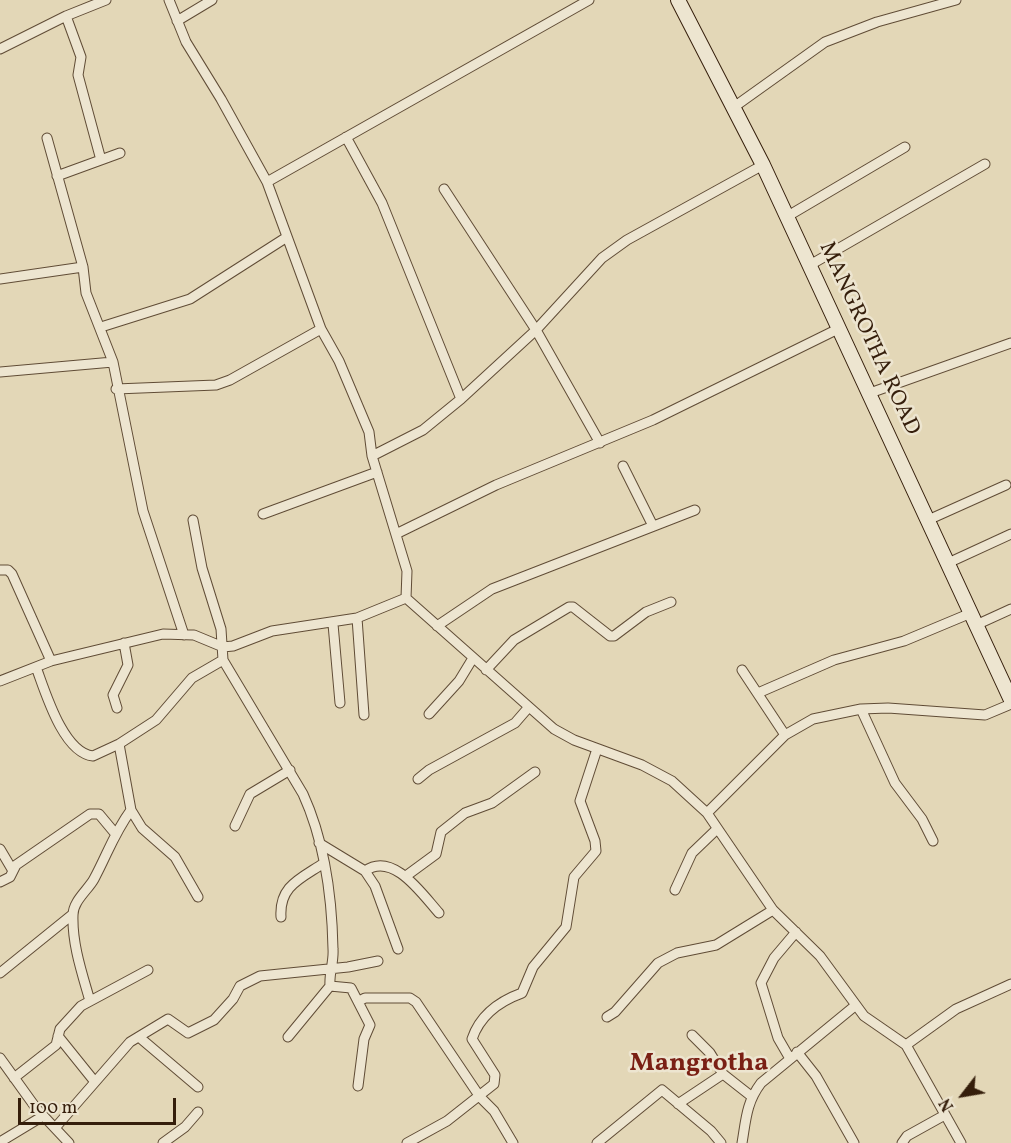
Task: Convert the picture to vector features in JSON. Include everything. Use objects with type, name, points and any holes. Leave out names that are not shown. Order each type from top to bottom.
[{"type":"main road","name":"MANGROTHA ROAD","points":[[678,0],[788,216],[1010,699]]},
{"type":"street","points":[[0,49],[66,16],[106,0]]},
{"type":"street","points":[[169,0],[186,42],[267,182],[321,329],[339,361],[369,432],[372,456],[407,571],[406,598]]},
{"type":"street","points":[[177,21],[212,0]]},
{"type":"street","points":[[267,182],[589,0]]},
{"type":"street","points":[[734,108],[825,42],[877,22],[956,0]]},
{"type":"street","points":[[66,16],[81,57],[78,75],[100,160]]},
{"type":"street","points":[[346,137],[382,202],[461,399]]},
{"type":"street","points":[[47,138],[83,267],[86,293],[113,362],[143,511],[184,635]]},
{"type":"street","points":[[788,216],[905,147]]},
{"type":"street","points":[[57,176],[120,153]]},
{"type":"street","points":[[810,265],[985,164]]},
{"type":"street","points":[[372,456],[423,430],[461,399],[536,330],[602,258],[627,240],[763,165]]},
{"type":"street","points":[[444,189],[536,330],[600,442]]},
{"type":"street","points":[[100,327],[190,299],[287,237]]},
{"type":"street","points":[[0,279],[83,267]]},
{"type":"street","points":[[396,534],[496,485],[653,420],[840,328]]},
{"type":"street","points":[[117,389],[216,385],[230,380],[321,329]]},
{"type":"street","points":[[870,393],[1011,343]]},
{"type":"street","points":[[0,372],[113,362]]},
{"type":"street","points":[[623,466],[653,526]]},
{"type":"street","points":[[263,514],[377,472]]},
{"type":"street","points":[[928,520],[1006,485]]},
{"type":"street","points":[[437,626],[492,589],[695,510]]},
{"type":"street","points":[[193,520],[202,568],[221,628],[223,660],[290,770],[311,811],[332,900],[334,962],[331,968],[330,986],[288,1037]]},
{"type":"street","points":[[948,563],[1011,534]]},
{"type":"street","points":[[0,570],[8,570],[12,574],[51,662]]},
{"type":"street","points":[[406,598],[528,708],[574,740],[642,765],[672,781],[707,813],[773,910],[820,956],[864,1016],[906,1045],[943,1116],[961,1143]]},
{"type":"street","points":[[0,681],[51,662],[164,634],[194,635],[223,647],[233,646],[272,631],[333,624],[357,618],[406,598]]},
{"type":"street","points":[[486,670],[514,640],[568,607],[573,607],[610,636],[614,636],[646,612],[671,602]]},
{"type":"street","points":[[758,693],[834,660],[1011,609]]},
{"type":"street","points":[[357,618],[364,716]]},
{"type":"street","points":[[333,624],[340,703]]},
{"type":"street","points":[[117,708],[114,695],[128,664],[124,643]]},
{"type":"street","points":[[429,714],[459,681],[473,658]]},
{"type":"street","points":[[36,667],[60,728],[82,752],[93,756],[119,744],[156,720],[192,678],[223,660]]},
{"type":"street","points":[[742,670],[785,735]]},
{"type":"street","points":[[707,813],[785,735],[813,719],[861,709],[904,709],[985,715],[1010,699]]},
{"type":"street","points":[[418,779],[429,770],[515,723],[528,708]]},
{"type":"street","points":[[861,709],[895,783],[922,819],[933,841]]},
{"type":"street","points":[[119,744],[131,810],[142,828],[176,858],[198,897]]},
{"type":"street","points":[[407,1143],[447,1121],[480,1097],[496,1079],[474,1044],[474,1034],[489,1011],[501,1001],[522,993],[533,967],[566,927],[574,877],[596,851],[596,841],[580,801],[597,749]]},
{"type":"street","points":[[235,826],[250,794],[290,770]]},
{"type":"street","points":[[406,876],[436,854],[441,832],[465,813],[492,803],[535,772]]},
{"type":"street","points":[[90,1001],[77,952],[74,907],[93,880],[114,832],[131,810]]},
{"type":"street","points":[[0,882],[10,877],[16,865],[90,814],[99,814],[114,832]]},
{"type":"street","points":[[675,890],[692,853],[717,829]]},
{"type":"street","points":[[319,843],[365,871],[375,886],[399,949]]},
{"type":"street","points":[[0,849],[13,871]]},
{"type":"street","points":[[281,918],[280,901],[284,893],[324,863]]},
{"type":"street","points":[[365,871],[374,865],[380,865],[406,876],[439,913]]},
{"type":"street","points":[[607,1017],[615,1012],[658,963],[666,958],[716,945],[773,910]]},
{"type":"street","points":[[0,974],[73,914]]},
{"type":"street","points":[[796,932],[774,958],[761,982],[778,1038],[816,1076],[854,1143]]},
{"type":"street","points":[[55,1128],[130,1042],[168,1019],[174,1021],[184,1032],[201,1028],[214,1020],[233,999],[240,986],[260,976],[378,961]]},
{"type":"street","points":[[14,1077],[56,1045],[60,1029],[81,1006],[148,970]]},
{"type":"street","points":[[906,1045],[956,1009],[1011,984]]},
{"type":"street","points":[[330,986],[351,988],[369,1025],[364,1039],[358,1086]]},
{"type":"street","points":[[359,1001],[364,998],[410,998],[416,1002],[480,1097],[494,1111],[513,1143]]},
{"type":"street","points":[[742,1143],[744,1117],[751,1096],[793,1055],[856,1005]]},
{"type":"street","points":[[692,1035],[710,1053],[723,1074],[751,1096]]},
{"type":"street","points":[[58,1036],[95,1082]]},
{"type":"street","points":[[139,1037],[198,1087]]},
{"type":"street","points":[[0,1058],[43,1116],[68,1143]]},
{"type":"street","points":[[678,1104],[723,1074]]},
{"type":"street","points":[[597,1143],[658,1092],[665,1091],[711,1131],[721,1143]]},
{"type":"street","points":[[163,1143],[176,1140],[198,1112]]},
{"type":"street","points":[[0,1142],[43,1116]]},
{"type":"street","points":[[902,1143],[907,1136],[943,1116]]},
{"type":"district","name":"Mangrotha","points":[[699,1065]]}]
